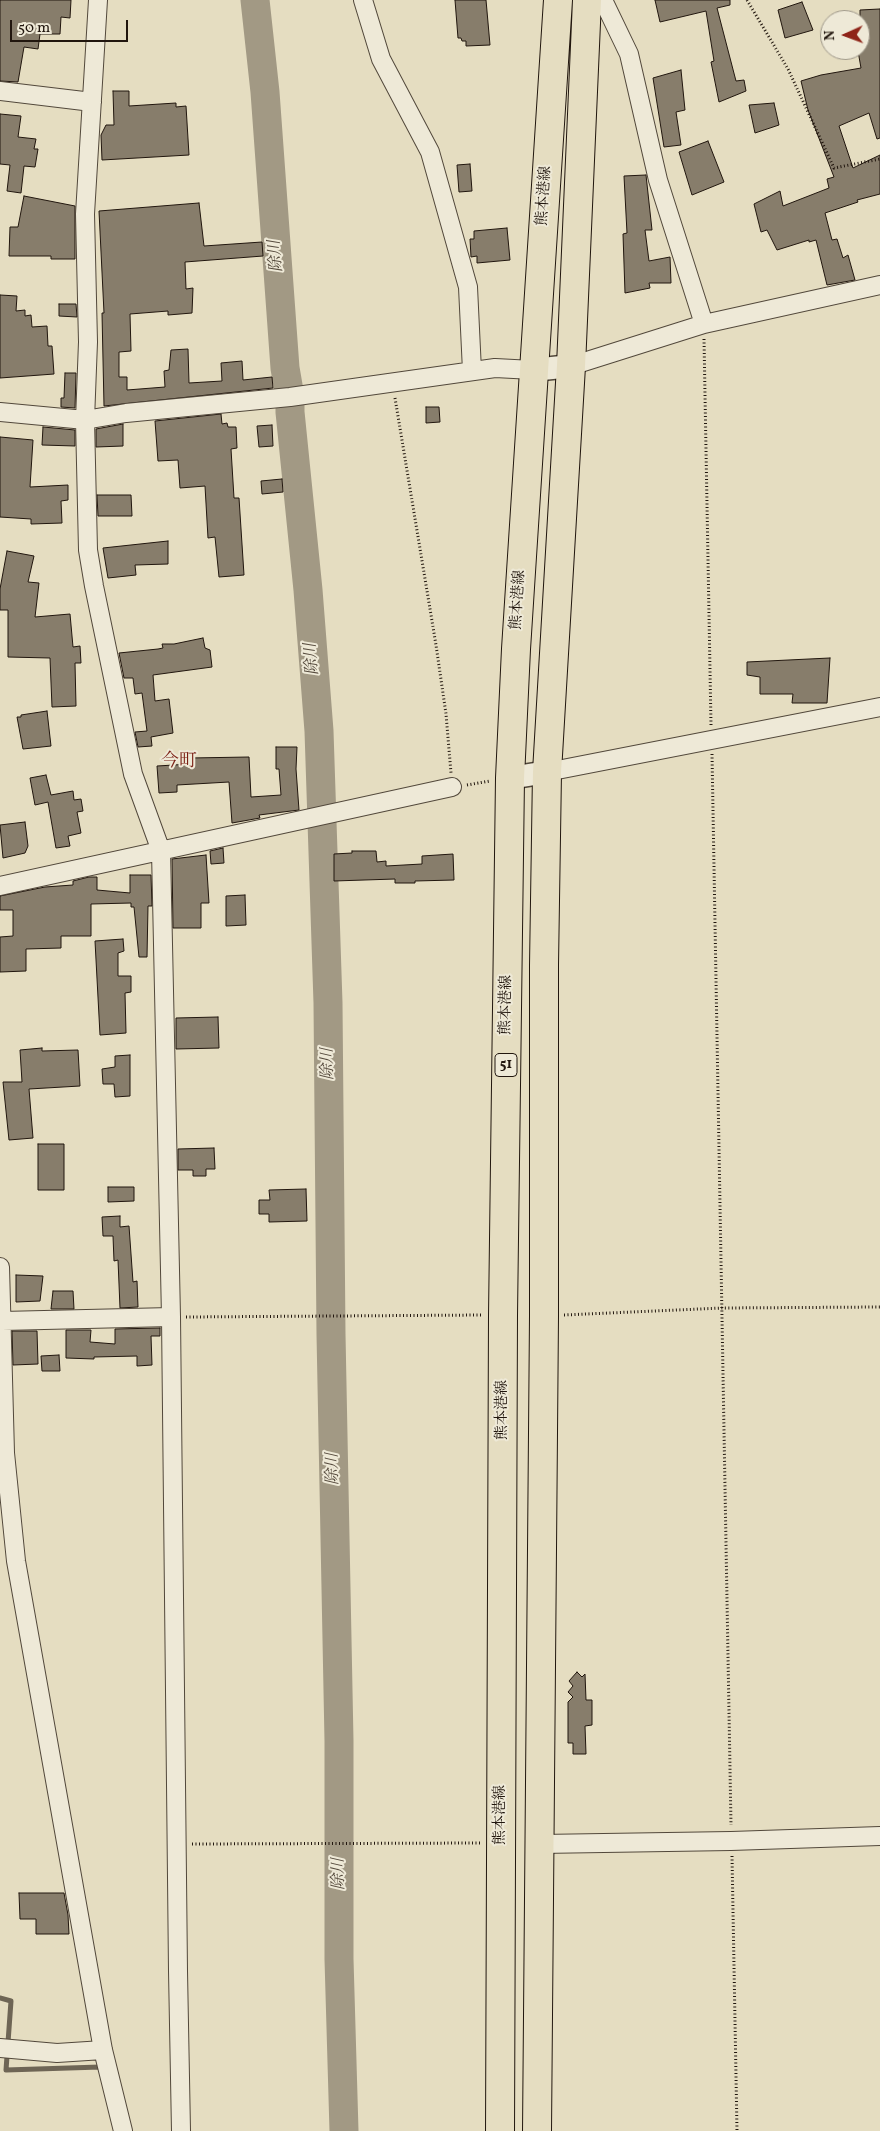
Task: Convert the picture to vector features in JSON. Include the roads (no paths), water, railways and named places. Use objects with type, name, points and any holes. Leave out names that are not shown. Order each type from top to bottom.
[{"type":"main road","name":"熊本港線","points":[[500,2131],[503,1316],[510,778],[516,639],[558,0]]},
{"type":"main road","points":[[537,2131],[544,1316],[544,965],[547,772],[571,366],[587,0]]},
{"type":"main road","points":[[503,1316],[544,1316]]},
{"type":"main road","points":[[501,1843],[540,1844]]},
{"type":"street","points":[[98,0],[85,214],[88,342],[85,420],[88,550],[133,774],[161,851],[170,1317],[181,2131]]},
{"type":"street","points":[[363,0],[381,59],[430,152],[468,287],[472,371]]},
{"type":"street","points":[[603,0],[629,54],[658,180],[704,324]]},
{"type":"street","points":[[0,91],[92,102]]},
{"type":"street","points":[[0,412],[85,420],[126,413],[290,396],[495,368],[533,370],[571,366],[704,324],[880,285]]},
{"type":"street","points":[[510,778],[880,707]]},
{"type":"street","points":[[0,886],[452,787]]},
{"type":"street","points":[[0,1267],[5,1453],[16,1560],[103,2050],[123,2131]]},
{"type":"street","points":[[2,1321],[170,1317]]},
{"type":"street","points":[[0,1484],[5,1453]]},
{"type":"street","points":[[540,1844],[880,1836]]},
{"type":"street","points":[[0,2048],[57,2053],[103,2050]]},
{"type":"waterway","name":"除川","points":[[255,0],[265,92],[285,368],[290,397],[319,731],[328,1003],[331,1334],[339,1741],[339,1959],[344,2131]]},
{"type":"waterway","points":[[0,1998],[11,2001],[6,2070],[100,2067],[101,2071]]},
{"type":"district","name":"今町","points":[[179,763]]}]
